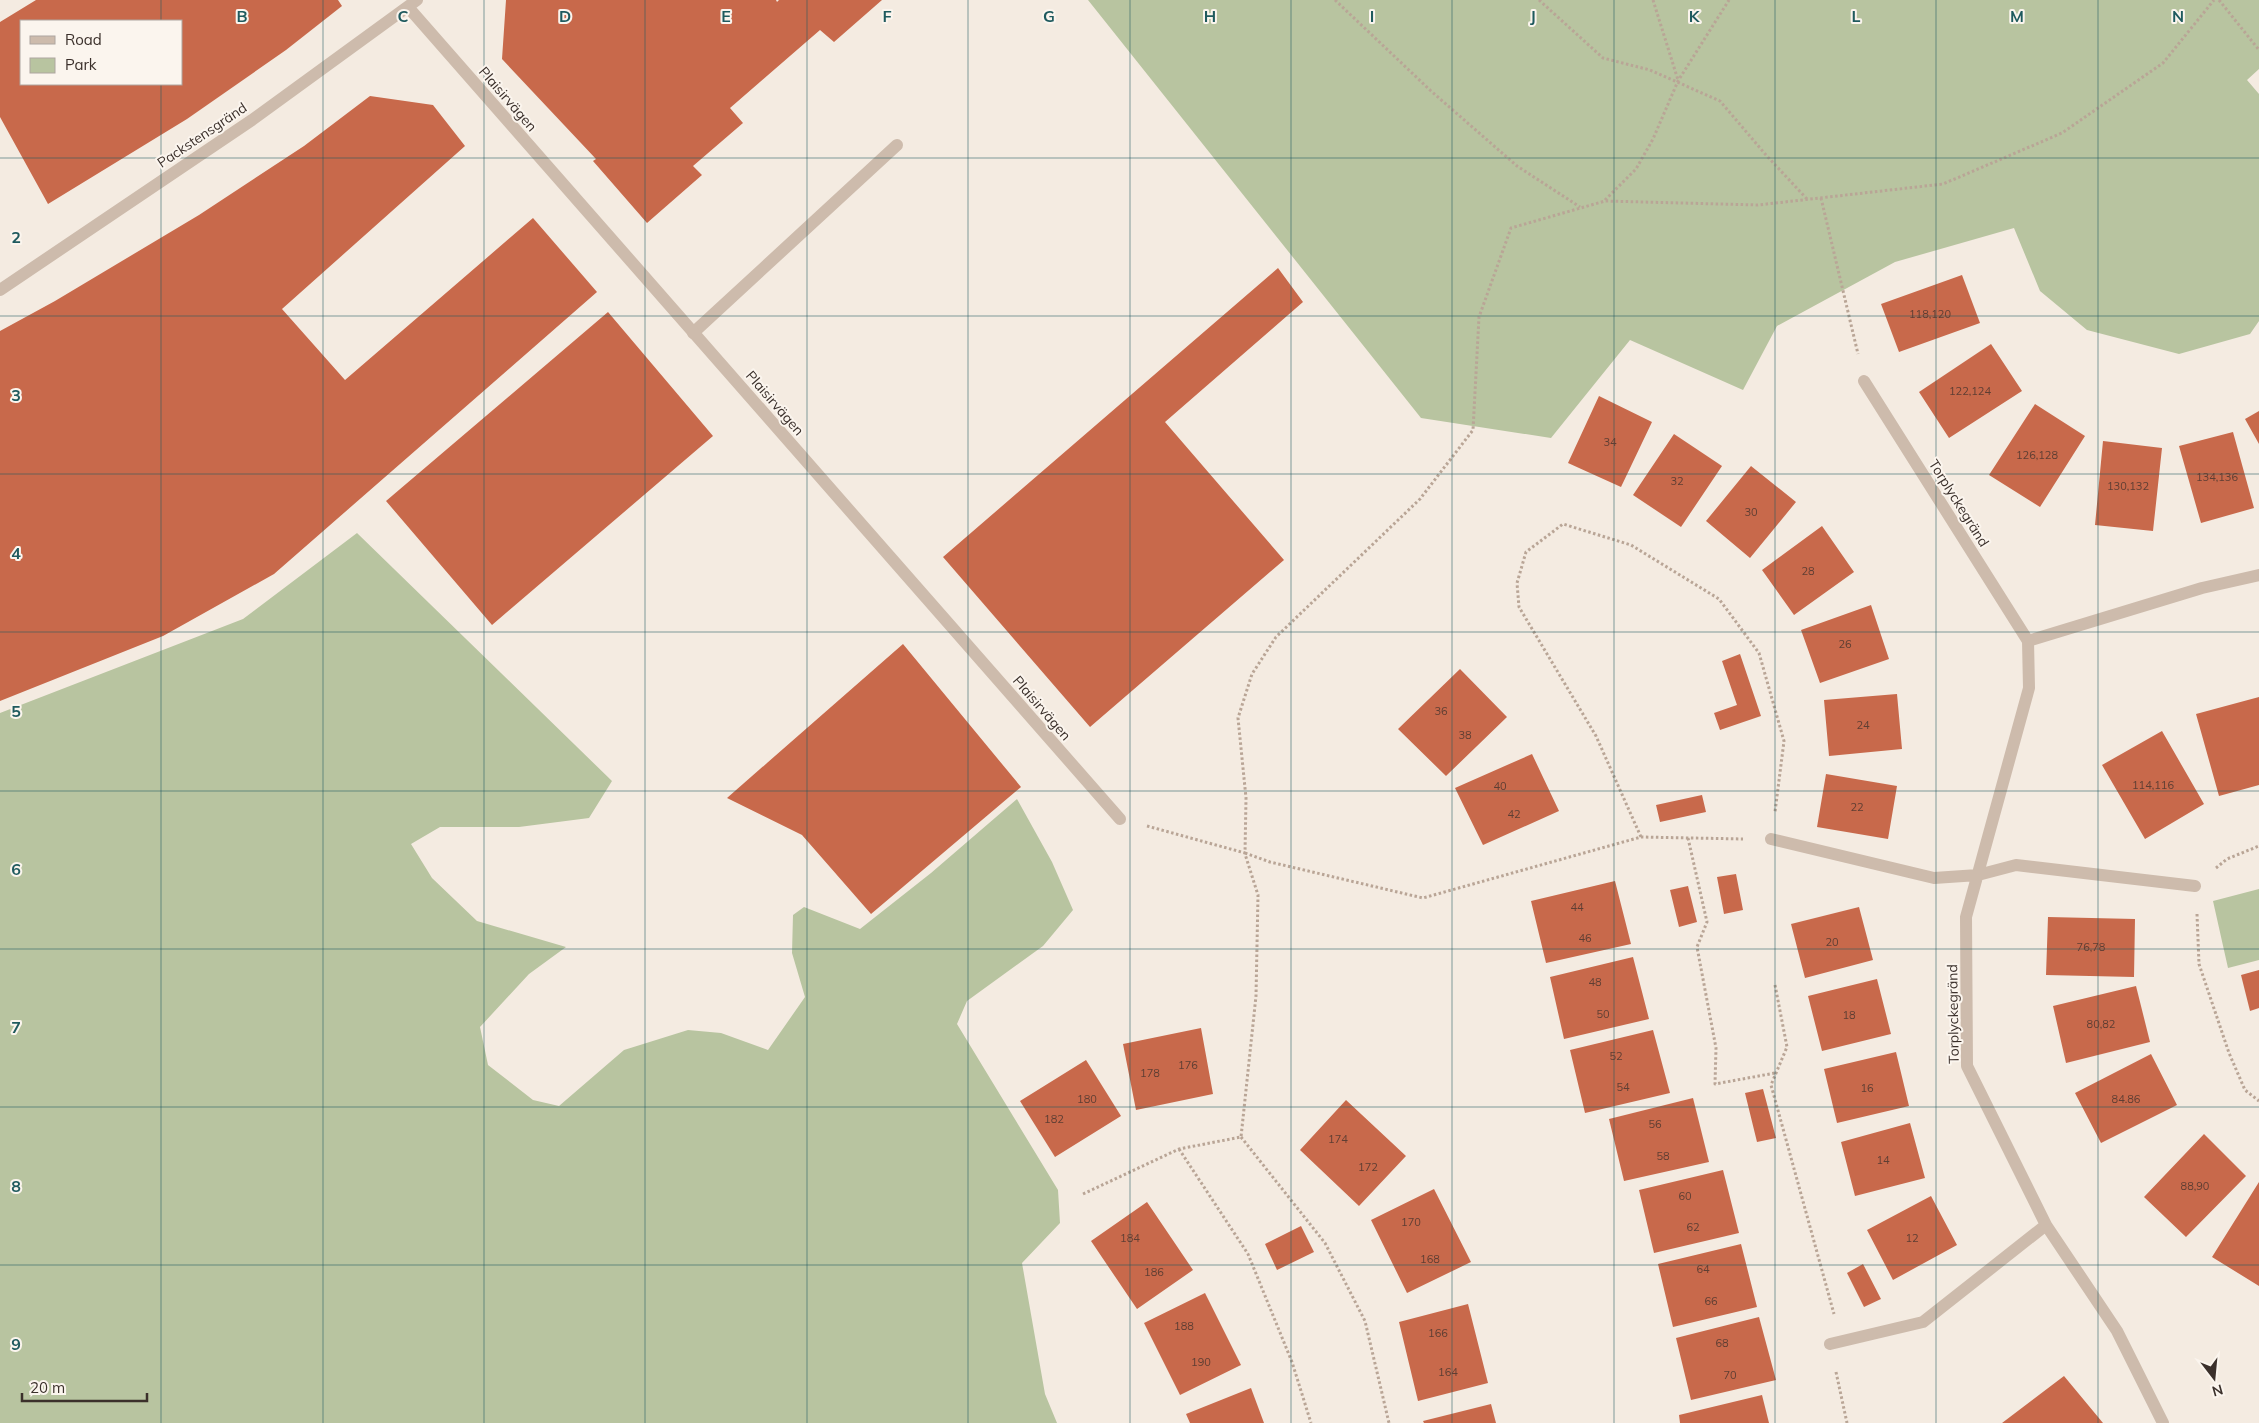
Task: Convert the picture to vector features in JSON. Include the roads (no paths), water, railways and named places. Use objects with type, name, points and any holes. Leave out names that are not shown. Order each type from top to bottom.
[{"type":"street","name":"Packstensgränd","points":[[0,290],[252,120],[413,4]]},
{"type":"street","name":"Plaisirvägen","points":[[413,4],[694,333],[1120,819]]},
{"type":"street","points":[[694,333],[897,144]]},
{"type":"street","name":"Torplyckegränd","points":[[1864,381],[2028,641],[2029,688],[1966,917],[1967,1066],[2046,1225],[2117,1331],[2163,1423]]},
{"type":"street","points":[[2028,641],[2202,588],[2259,575]]},
{"type":"street","points":[[1771,839],[1934,878],[1978,875],[2016,865],[2195,886]]},
{"type":"street","points":[[1836,1343],[1923,1322],[2046,1225]]}]
